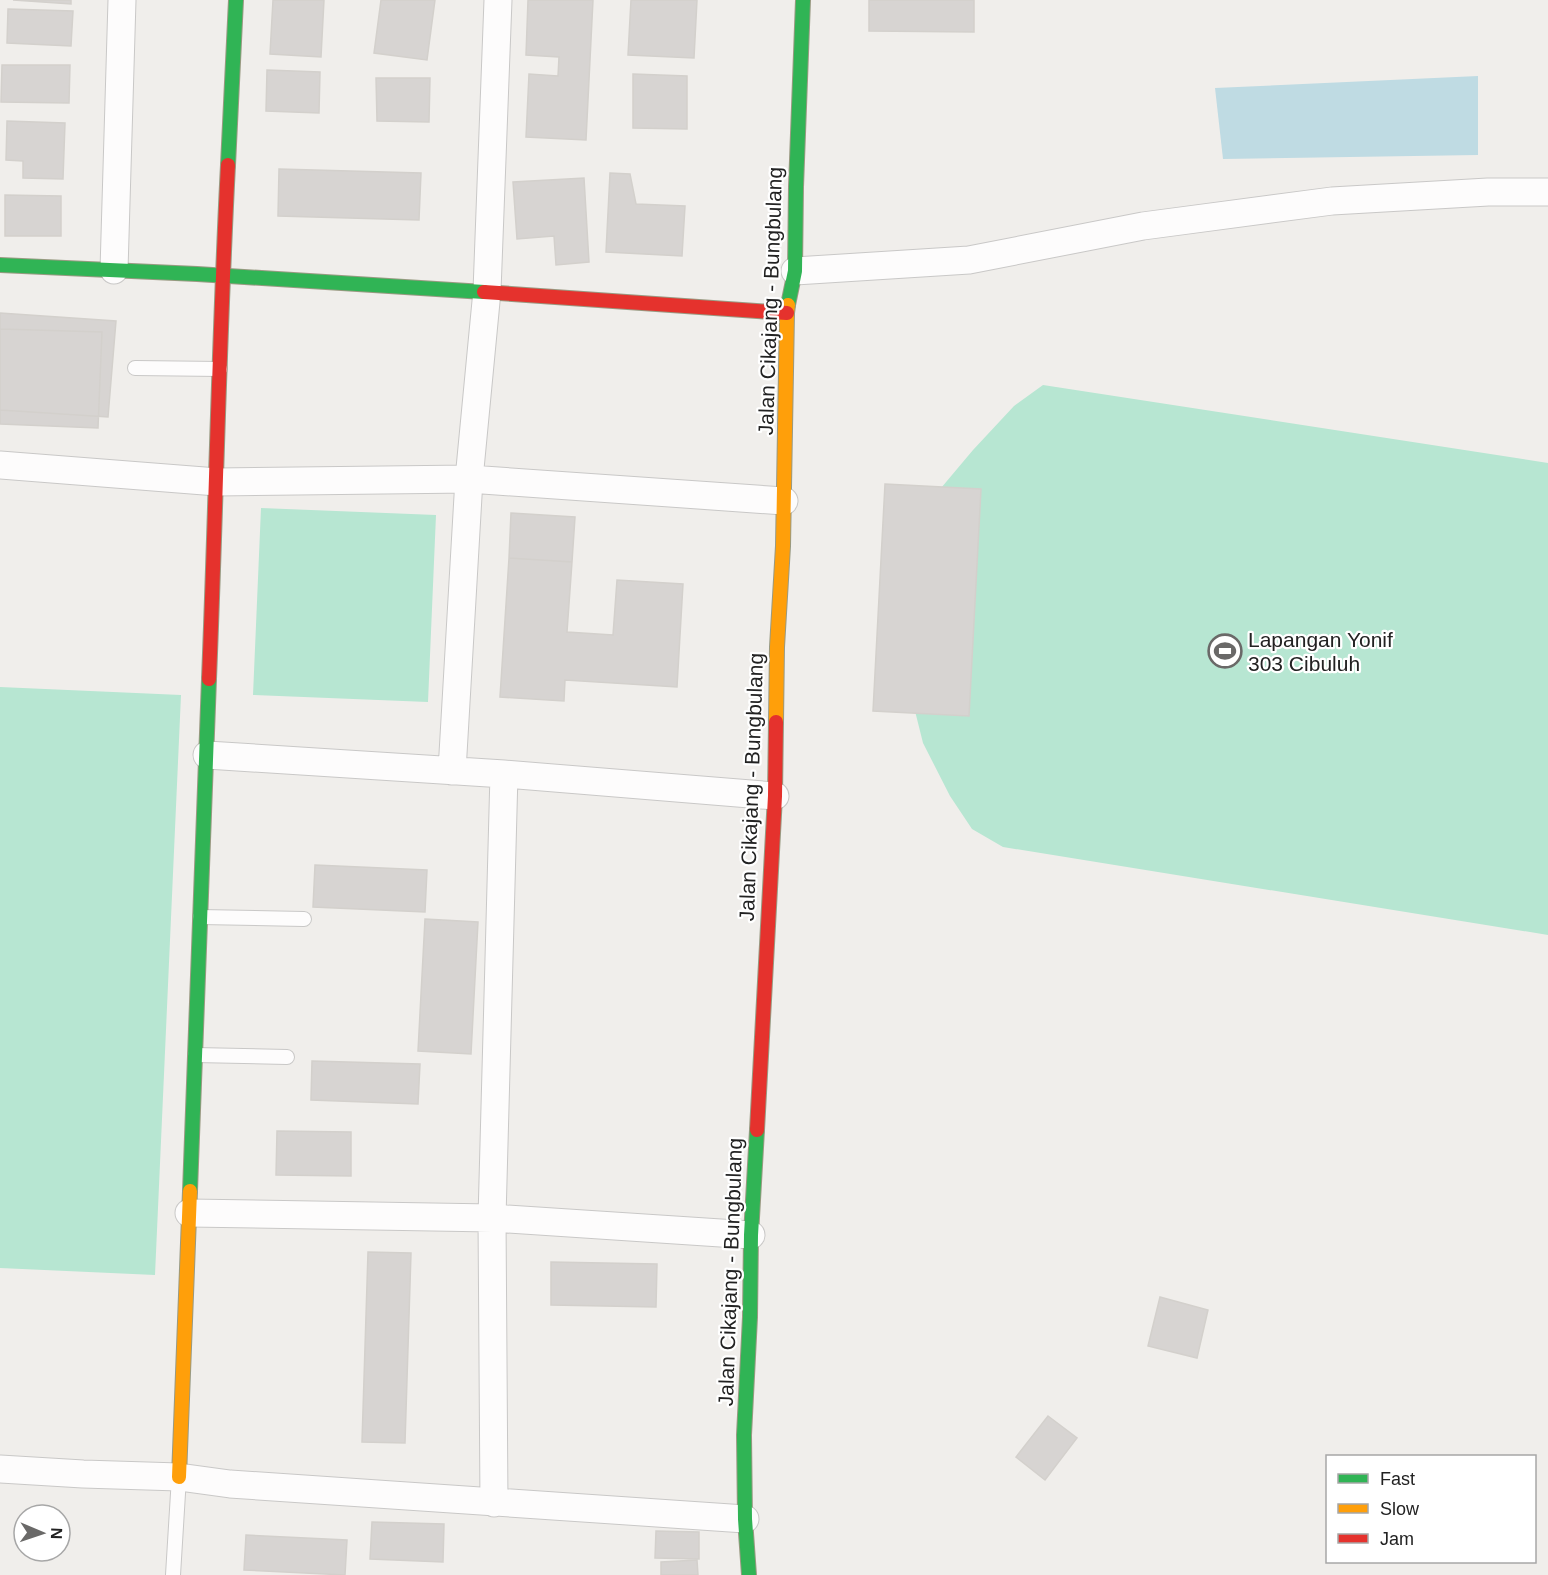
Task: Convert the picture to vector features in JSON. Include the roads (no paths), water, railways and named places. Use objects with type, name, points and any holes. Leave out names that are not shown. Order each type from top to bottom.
[{"type":"street","points":[[114,270],[122,0]]},
{"type":"street","points":[[179,1477],[217,482],[222,275],[236,0]]},
{"type":"street","points":[[452,771],[469,479],[487,291],[498,0]]},
{"type":"street","name":"Jalan Cikajang - Bungbulang","points":[[749,1575],[745,1519],[744,1435],[750,1317],[751,1235],[774,796],[788,312],[795,271],[803,0]]},
{"type":"street","points":[[795,271],[969,260],[1143,226],[1332,201],[1488,192],[1548,192]]},
{"type":"street","points":[[0,265],[222,275],[788,312]]},
{"type":"street","points":[[0,465],[217,482],[469,479],[784,501]]},
{"type":"street","points":[[207,755],[504,774],[774,796]]},
{"type":"street","points":[[494,1503],[492,1218],[504,774]]},
{"type":"street","points":[[189,1213],[492,1218],[751,1235]]},
{"type":"street","points":[[0,1469],[179,1477],[230,1484],[745,1519]]},
{"type":"lane","points":[[135,368],[220,369]]},
{"type":"lane","points":[[201,917],[304,920]]},
{"type":"lane","points":[[195,1055],[287,1058]]},
{"type":"lane","points":[[173,1575],[179,1477]]},
{"type":"water","points":[[1478,76],[1478,155],[1223,159],[1215,88]]},
{"type":"place","name":"Lapangan Yonif 303 Cibuluh","points":[[1225,651]]}]
